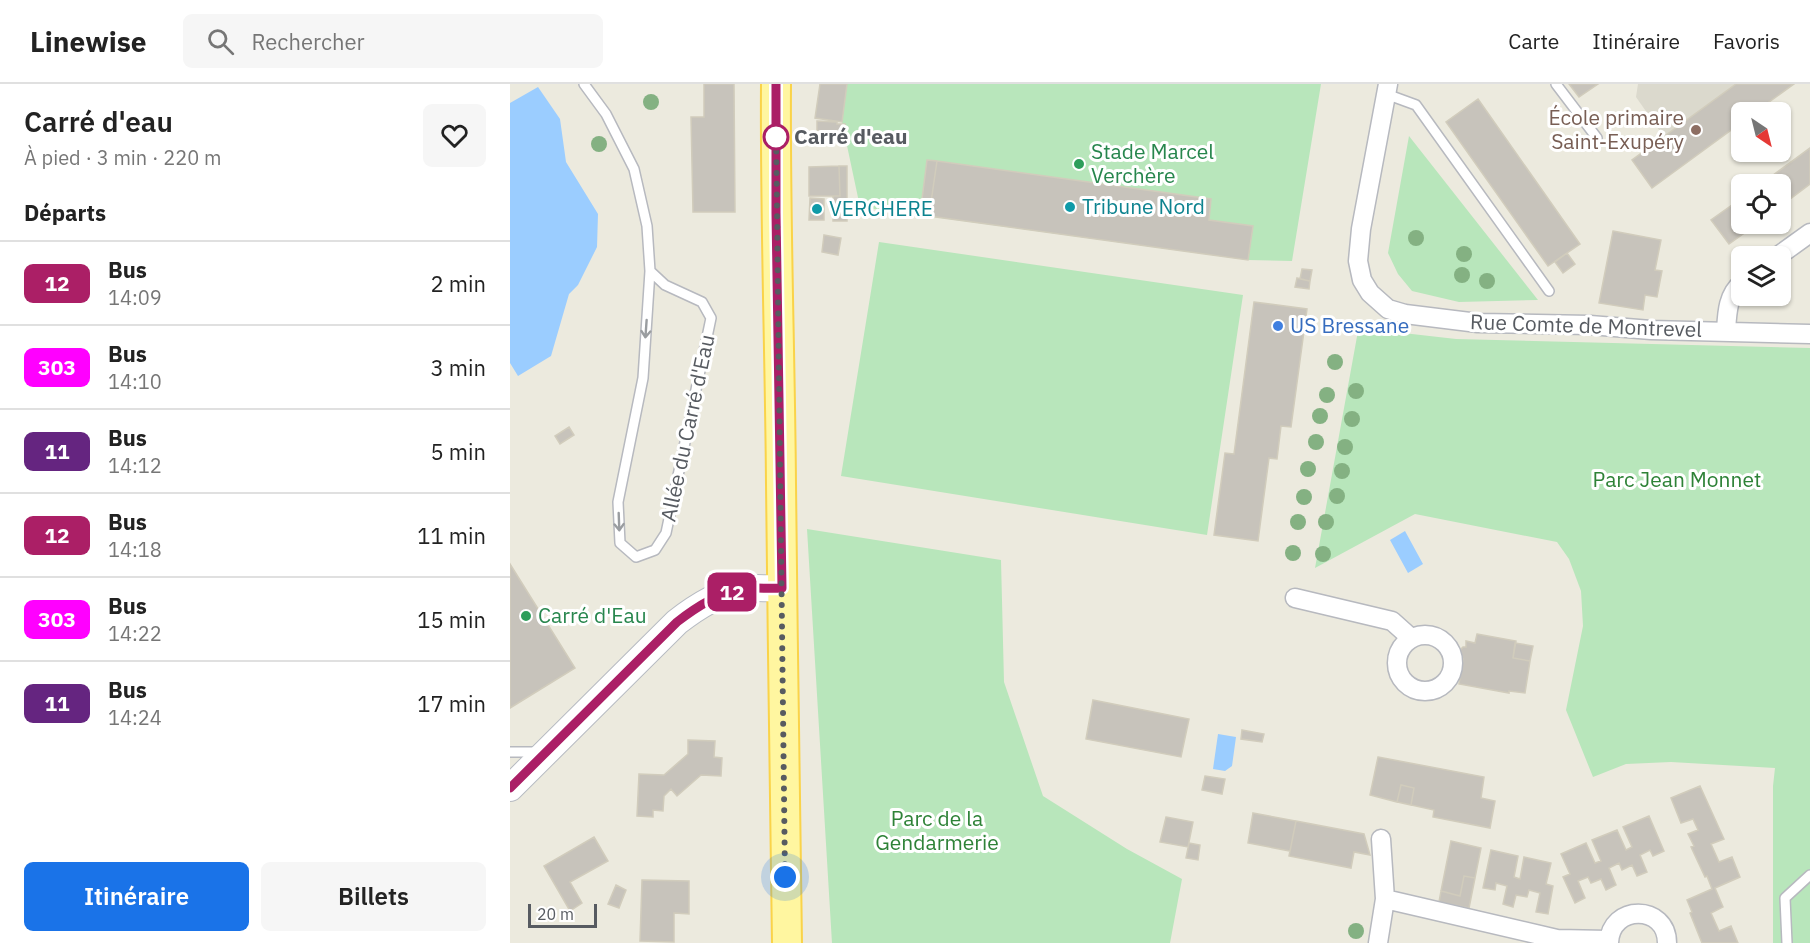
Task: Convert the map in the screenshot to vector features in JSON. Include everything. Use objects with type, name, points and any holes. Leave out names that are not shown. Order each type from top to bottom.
[{"type":"main road","points":[[776,84],[787,943]]},
{"type":"main road","points":[[510,788],[677,622],[718,596],[741,589],[782,588]]},
{"type":"street","name":"Rue Comte de Montrevel","points":[[1387,89],[1361,229],[1358,261],[1362,280],[1370,293],[1388,309],[1405,315],[1478,323],[1810,334]]},
{"type":"street","points":[[1791,247],[1810,233]]},
{"type":"street","points":[[1725,332],[1731,299]]},
{"type":"street","points":[[1295,598],[1392,621],[1411,638]]},
{"type":"street","points":[[1378,943],[1385,899],[1380,839]]},
{"type":"street","points":[[1385,899],[1557,939],[1609,941],[1611,929],[1620,919],[1629,914],[1639,913],[1650,915],[1658,921],[1665,929],[1668,943]]},
{"type":"lane","points":[[584,84],[606,114],[634,169],[647,226],[650,271]]},
{"type":"lane","points":[[1556,84],[1597,138]]},
{"type":"lane","points":[[1387,89],[1416,105],[1549,291]]},
{"type":"lane","name":"Allée du Carré d'Eau","points":[[650,271],[665,285],[702,302],[711,318],[666,533],[655,550],[636,556],[620,543],[618,502],[643,378],[650,271]]},
{"type":"lane","points":[[510,752],[547,752]]},
{"type":"lane","points":[[1787,943],[1785,898],[1810,875]]},
{"type":"shaded area","name":"École primaire Saint-Exupéry","points":[[1638,84],[1794,84],[1769,102],[1731,102],[1731,129],[1652,188],[1632,160],[1664,137],[1636,97]]},
{"type":"green space","name":"Stade Marcel Verchère","points":[[820,84],[1321,84],[1292,261],[1248,260],[860,207],[842,122],[815,118]]},
{"type":"green space","points":[[1409,136],[1538,300],[1459,302],[1412,291],[1398,274],[1388,253]]},
{"type":"green space","points":[[879,242],[1243,295],[1207,535],[841,476]]},
{"type":"green space","name":"Parc Jean Monnet","points":[[1358,331],[1456,339],[1810,348],[1810,943],[1773,943],[1775,768],[1671,762],[1626,764],[1593,777],[1566,710],[1583,626],[1581,591],[1569,559],[1557,542],[1415,514],[1315,568]]},
{"type":"green space","name":"Parc de la Gendarmerie","points":[[807,529],[1001,560],[1004,682],[1043,796],[1127,849],[1182,879],[1170,943],[832,943]]},
{"type":"water","points":[[538,87],[560,119],[566,162],[598,214],[597,247],[578,285],[569,294],[551,356],[518,376],[510,363],[510,103]]},
{"type":"water","points":[[1405,531],[1423,564],[1408,573],[1390,540]]},
{"type":"water","points":[[1218,734],[1236,737],[1232,766],[1225,771],[1213,769]]},
{"type":"building","points":[[704,84],[734,84],[735,212],[693,212],[691,117],[704,117]]},
{"type":"building","points":[[820,84],[847,84],[842,122],[815,118]]},
{"type":"building","points":[[1569,84],[1598,84],[1579,97]]},
{"type":"building","points":[[1736,84],[1794,84],[1769,102],[1731,102],[1731,130],[1652,188],[1632,160]]},
{"type":"building","points":[[1478,99],[1580,244],[1548,266],[1446,122]]},
{"type":"building","points":[[817,121],[845,124],[845,135],[837,135],[837,131],[817,131]]},
{"type":"building","points":[[1810,148],[1810,184],[1791,198],[1791,174],[1775,174]]},
{"type":"building","points":[[927,160],[937,161],[929,216],[920,215]]},
{"type":"building","name":"Tribune Nord","points":[[937,161],[1211,199],[1209,220],[1253,226],[1248,260],[929,216]]},
{"type":"building","points":[[839,166],[840,196],[809,196],[809,167]]},
{"type":"building","points":[[839,166],[847,166],[847,221],[833,221],[833,196],[840,196]]},
{"type":"building","name":"VERCHERE","points":[[810,198],[824,199],[824,220],[809,220]]},
{"type":"building","points":[[1731,206],[1731,234],[1743,234],[1729,244],[1711,220]]},
{"type":"building","points":[[1613,231],[1661,240],[1655,270],[1662,271],[1657,297],[1645,295],[1643,310],[1599,303]]},
{"type":"building","points":[[824,235],[841,238],[838,255],[822,252]]},
{"type":"building","points":[[1567,253],[1575,264],[1563,273],[1555,262]]},
{"type":"building","points":[[1302,269],[1312,270],[1310,281],[1300,279]]},
{"type":"building","points":[[1297,278],[1310,281],[1309,289],[1295,287]]},
{"type":"building","points":[[1254,302],[1307,309],[1291,427],[1281,426],[1277,459],[1269,458],[1258,541],[1214,535],[1225,453],[1234,454]]},
{"type":"building","points":[[569,427],[574,435],[560,444],[555,436]]},
{"type":"building","name":"Carré d'Eau","points":[[510,564],[575,668],[510,708]]},
{"type":"building","points":[[1477,634],[1516,641],[1513,658],[1530,661],[1525,693],[1509,691],[1509,693],[1459,684],[1463,659],[1459,651],[1466,647],[1466,641],[1475,643]]},
{"type":"building","points":[[1515,643],[1533,646],[1530,661],[1513,658]]},
{"type":"building","points":[[1093,700],[1189,719],[1181,757],[1086,739]]},
{"type":"building","points":[[1242,730],[1264,734],[1262,742],[1241,739]]},
{"type":"building","points":[[688,740],[715,741],[714,757],[722,758],[721,776],[701,775],[677,796],[671,789],[664,796],[663,811],[653,810],[653,817],[637,816],[639,774],[664,775],[688,754]]},
{"type":"building","points":[[1378,757],[1484,777],[1481,798],[1495,801],[1490,828],[1433,817],[1434,810],[1411,805],[1414,788],[1401,785],[1397,802],[1370,795]]},
{"type":"building","points":[[1205,776],[1225,779],[1222,794],[1202,790]]},
{"type":"building","points":[[1401,785],[1414,788],[1411,805],[1397,802]]},
{"type":"building","points":[[1700,786],[1724,839],[1711,844],[1719,862],[1732,857],[1740,877],[1715,888],[1723,907],[1711,913],[1719,931],[1731,926],[1738,943],[1702,943],[1690,913],[1692,912],[1687,900],[1712,889],[1691,847],[1694,846],[1688,834],[1698,830],[1693,819],[1681,823],[1671,798]]},
{"type":"building","points":[[1253,813],[1296,821],[1290,851],[1248,843]]},
{"type":"building","points":[[1649,816],[1664,851],[1653,856],[1650,850],[1640,855],[1647,872],[1637,876],[1632,865],[1622,870],[1619,863],[1609,868],[1616,885],[1606,890],[1601,879],[1591,883],[1588,877],[1578,881],[1585,898],[1575,903],[1563,877],[1570,874],[1561,854],[1586,843],[1595,863],[1601,861],[1592,840],[1617,830],[1626,850],[1632,847],[1623,827]]},
{"type":"building","points":[[1166,817],[1193,822],[1188,847],[1160,842]]},
{"type":"building","points":[[1296,821],[1364,834],[1370,855],[1354,852],[1351,868],[1289,856]]},
{"type":"building","points":[[594,837],[608,861],[570,882],[582,903],[570,911],[544,866]]},
{"type":"building","points":[[1451,841],[1481,848],[1475,878],[1464,876],[1460,896],[1441,891]]},
{"type":"building","points":[[1189,843],[1200,845],[1198,860],[1186,858]]},
{"type":"building","points":[[1491,850],[1518,856],[1514,877],[1520,879],[1524,857],[1551,863],[1546,884],[1553,886],[1548,914],[1536,912],[1540,893],[1529,890],[1527,897],[1516,895],[1513,907],[1503,904],[1507,886],[1496,883],[1495,890],[1483,888]]},
{"type":"building","points":[[1464,876],[1475,878],[1469,908],[1439,902],[1441,891],[1460,896]]},
{"type":"building","points":[[642,880],[689,881],[689,914],[674,913],[674,942],[640,941]]},
{"type":"building","points":[[616,885],[626,890],[619,908],[608,904]]},
{"type":"bus line","name":"12","points":[[510,788],[677,622],[718,596],[741,589],[782,588],[776,84]]},
{"type":"place","name":"École primaire Saint-Exupéry","points":[[1696,130]]},
{"type":"place","name":"Carré d'eau","points":[[776,137]]},
{"type":"place","name":"Stade Marcel Verchère","points":[[1079,164]]},
{"type":"place","name":"Tribune Nord","points":[[1070,207]]},
{"type":"place","name":"VERCHERE","points":[[817,209]]},
{"type":"place","name":"US Bressane","points":[[1278,326]]},
{"type":"place","name":"Carré d'Eau","points":[[526,616]]},
{"type":"route","points":[[776,137],[776,128],[785,877]]}]
